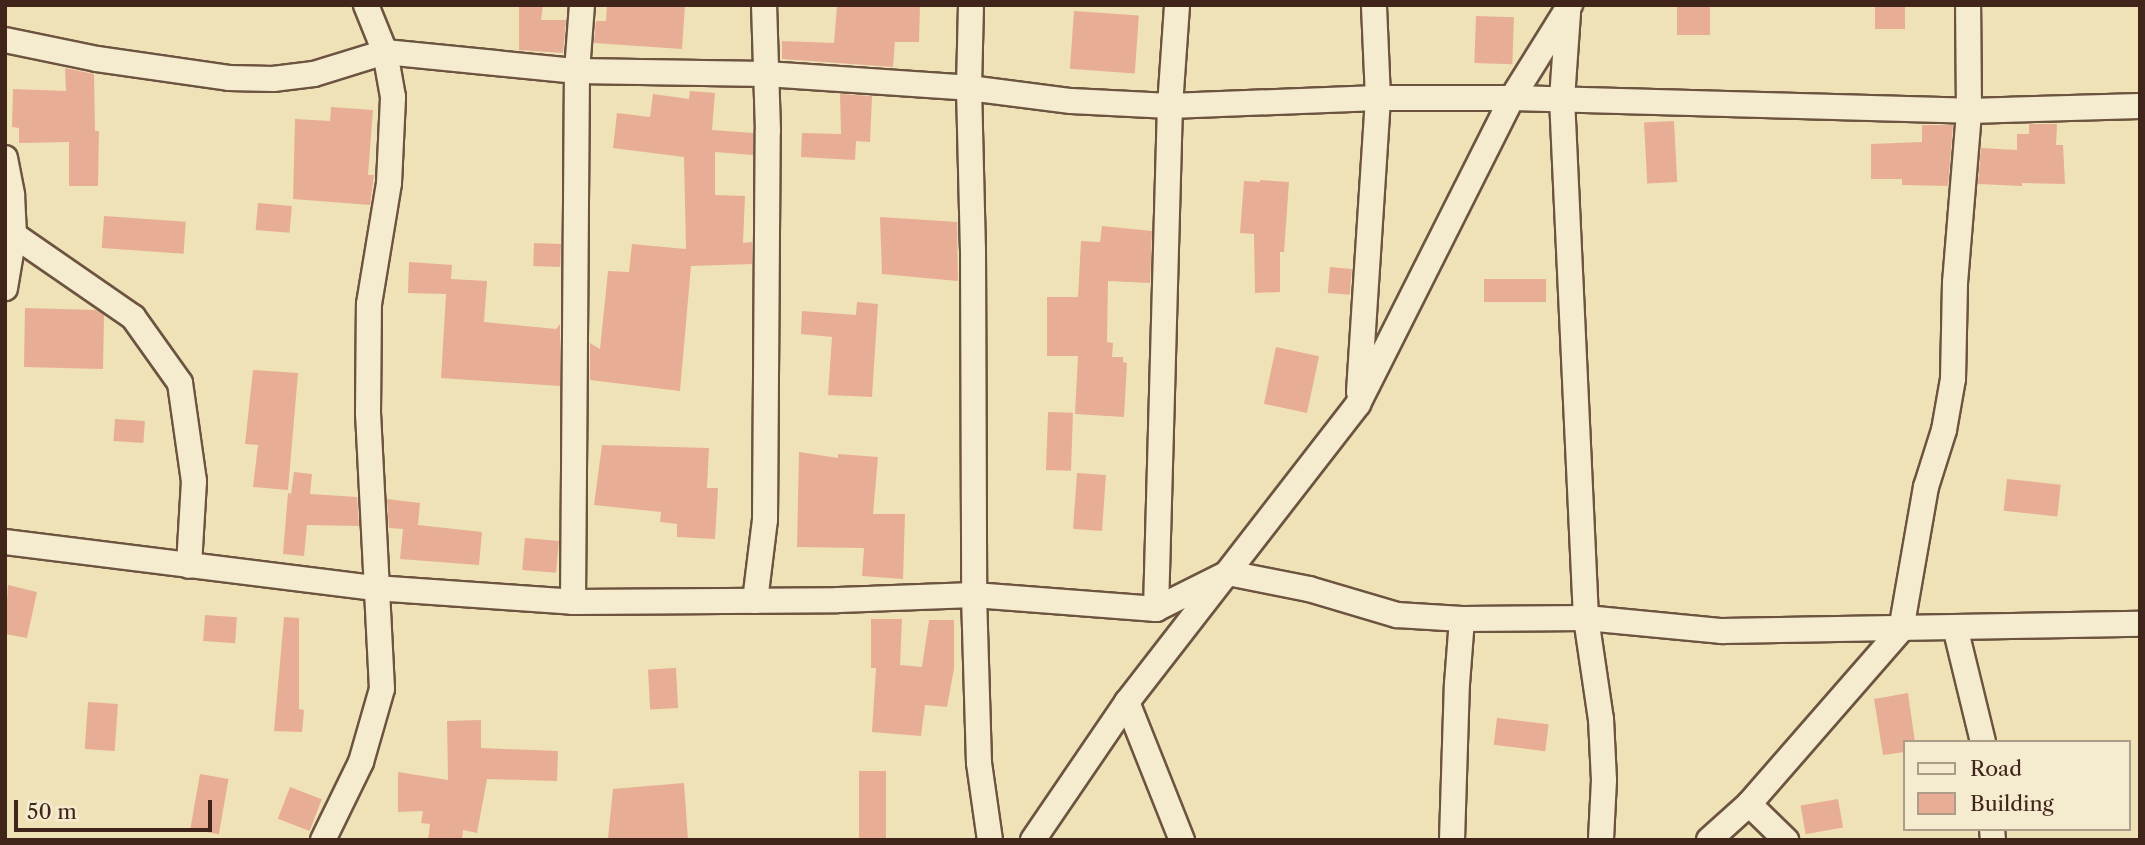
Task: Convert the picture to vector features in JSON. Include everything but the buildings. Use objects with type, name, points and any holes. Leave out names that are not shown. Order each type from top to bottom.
[{"type":"street","points":[[323,840],[361,762],[382,689],[368,413],[369,304],[388,183],[393,97],[385,52],[366,5]]},
{"type":"street","points":[[573,602],[577,71],[582,5]]},
{"type":"street","points":[[755,601],[765,520],[764,5]]},
{"type":"street","points":[[971,5],[969,88],[973,263],[974,595],[979,763],[990,840]]},
{"type":"street","points":[[1156,608],[1170,106],[1177,5]]},
{"type":"street","points":[[1358,404],[1378,97],[1374,5]]},
{"type":"street","points":[[1709,840],[1749,804],[1901,630],[1926,487],[1944,430],[1953,379],[1955,283],[1969,111],[1968,5]]},
{"type":"street","points":[[1033,840],[1127,702],[1358,404],[1512,97],[1569,6]]},
{"type":"street","points":[[1569,6],[1562,98],[1586,618],[1601,719],[1604,780],[1601,840]]},
{"type":"street","points":[[5,40],[109,61],[240,78],[273,79],[314,74],[385,52],[577,71],[766,74],[969,88],[1071,101],[1170,106],[1378,97],[1562,98],[1969,111],[2140,106]]},
{"type":"street","points":[[5,158],[12,195],[14,235],[5,288]]},
{"type":"street","points":[[14,235],[133,317],[180,383],[194,481],[189,566]]},
{"type":"street","points":[[5,542],[375,587],[573,602],[755,601],[974,595],[1156,608],[1228,573],[1309,589],[1397,615],[1462,620],[1586,618],[1722,631],[2140,624]]},
{"type":"street","points":[[1452,840],[1462,620]]},
{"type":"street","points":[[1955,627],[1983,740]]},
{"type":"street","points":[[1127,702],[1182,840]]},
{"type":"street","points":[[1749,804],[1786,840]]}]
